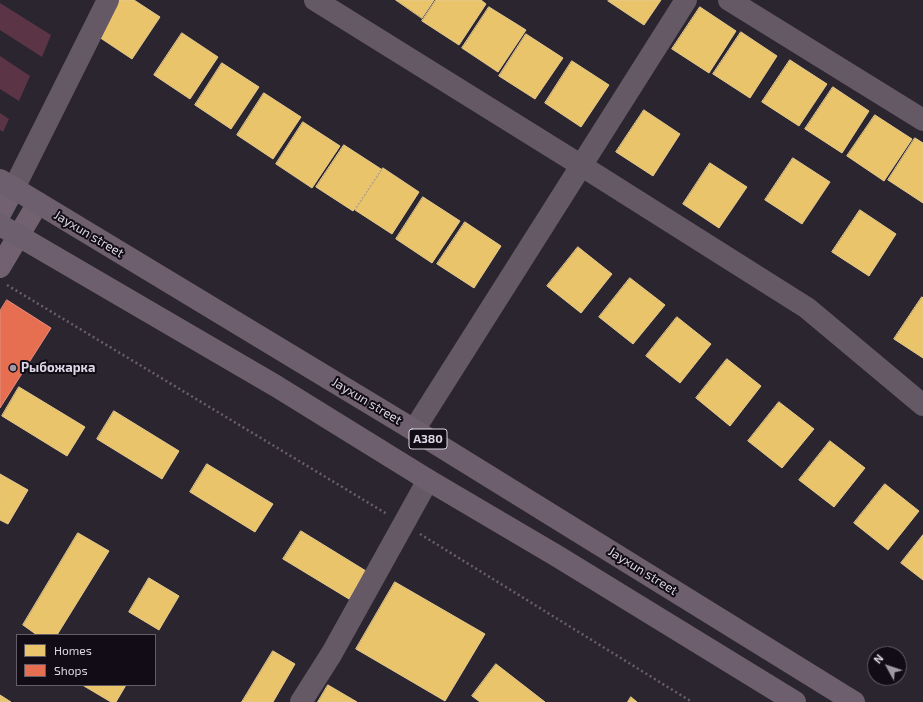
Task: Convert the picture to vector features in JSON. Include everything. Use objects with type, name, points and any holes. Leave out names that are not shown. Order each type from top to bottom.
[{"type":"highway","name":"Jayxun street","points":[[7,184],[414,430],[854,702]]},
{"type":"highway","name":"A380","points":[[0,225],[276,386],[428,480],[557,556],[795,702]]},
{"type":"main road","points":[[0,214],[7,184]]},
{"type":"main road","points":[[2,275],[19,237],[38,203]]},
{"type":"street","points":[[7,184],[108,0]]},
{"type":"street","points":[[315,0],[807,308],[923,405]]},
{"type":"street","points":[[414,430],[686,0]]},
{"type":"street","points":[[729,0],[923,120]]},
{"type":"street","points":[[301,702],[332,653],[428,480]]},
{"type":"path","points":[[2,275],[692,702]]},
{"type":"shaded area","points":[[0,3],[51,35],[42,57],[0,30]]},
{"type":"shaded area","points":[[0,56],[30,76],[19,101],[0,89]]},
{"type":"shaded area","points":[[0,113],[9,119],[3,132],[0,130]]},
{"type":"building: Homes","points":[[119,0],[134,0],[160,17],[132,59],[96,35]]},
{"type":"building: Homes","points":[[396,0],[434,0],[422,18]]},
{"type":"building: Homes","points":[[436,0],[481,0],[486,4],[459,45],[422,21]]},
{"type":"building: Homes","points":[[661,0],[644,25],[608,1]]},
{"type":"building: Homes","points":[[489,7],[526,30],[498,72],[462,48]]},
{"type":"building: Homes","points":[[700,7],[736,31],[709,73],[672,49]]},
{"type":"building: Homes","points":[[741,32],[777,56],[750,98],[713,74]]},
{"type":"building: Homes","points":[[182,33],[218,57],[190,99],[154,75]]},
{"type":"building: Homes","points":[[526,34],[563,58],[535,99],[499,76]]},
{"type":"building: Homes","points":[[790,60],[827,84],[799,126],[762,102]]},
{"type":"building: Homes","points":[[572,61],[609,85],[581,127],[545,103]]},
{"type":"building: Homes","points":[[222,63],[259,87],[231,129],[195,105]]},
{"type":"building: Homes","points":[[833,87],[869,111],[842,153],[805,129]]},
{"type":"building: Homes","points":[[264,93],[301,117],[273,159],[237,135]]},
{"type":"building: Homes","points":[[644,110],[680,134],[653,176],[616,152]]},
{"type":"building: Homes","points":[[875,115],[912,139],[884,181],[847,156]]},
{"type":"building: Homes","points":[[303,122],[340,146],[312,188],[276,164]]},
{"type":"building: Homes","points":[[915,138],[923,143],[923,203],[888,180]]},
{"type":"building: Homes","points":[[344,145],[381,169],[353,211],[316,187]]},
{"type":"building: Homes","points":[[793,158],[830,182],[802,224],[765,200]]},
{"type":"building: Homes","points":[[710,163],[747,187],[719,228],[683,204]]},
{"type":"building: Homes","points":[[383,168],[419,192],[392,234],[355,210]]},
{"type":"building: Homes","points":[[423,197],[460,221],[432,263],[396,239]]},
{"type":"building: Homes","points":[[860,210],[896,234],[869,276],[832,252]]},
{"type":"building: Homes","points":[[465,222],[501,246],[474,288],[437,264]]},
{"type":"building: Homes","points":[[578,247],[612,274],[581,313],[547,286]]},
{"type":"building: Homes","points":[[630,278],[665,305],[633,344],[599,317]]},
{"type":"building: Homes","points":[[922,297],[923,298],[923,358],[894,339]]},
{"type":"building: Homes","points":[[677,317],[711,344],[680,383],[646,356]]},
{"type":"building: Homes","points":[[727,359],[761,386],[730,426],[696,398]]},
{"type":"building: Homes","points":[[19,387],[85,427],[67,456],[2,416]]},
{"type":"building: Homes","points":[[779,402],[814,429],[782,468],[748,441]]},
{"type":"building: Homes","points":[[114,411],[179,451],[162,479],[97,439]]},
{"type":"building: Homes","points":[[830,441],[865,468],[834,507],[799,480]]},
{"type":"building: Homes","points":[[207,464],[273,504],[255,532],[190,492]]},
{"type":"building: Homes","points":[[0,474],[28,490],[8,524],[0,520]]},
{"type":"building: Homes","points":[[885,484],[919,511],[888,550],[854,523]]},
{"type":"building: Homes","points":[[301,531],[366,571],[349,599],[283,559]]},
{"type":"building: Homes","points":[[78,533],[109,551],[58,634],[36,634],[23,625]]},
{"type":"building: Homes","points":[[923,535],[923,580],[901,563]]},
{"type":"building: Homes","points":[[149,578],[179,596],[159,630],[129,612]]},
{"type":"building: Homes","points":[[395,582],[485,634],[445,701],[356,649]]},
{"type":"building: Homes","points":[[273,651],[295,664],[273,702],[242,702]]},
{"type":"building: Homes","points":[[496,664],[545,702],[480,702],[472,696]]},
{"type":"building: Homes","points":[[328,685],[357,702],[318,702]]},
{"type":"building: Homes","points":[[84,686],[125,686],[116,702],[111,702]]},
{"type":"building: Homes","points":[[0,695],[11,702],[0,702]]},
{"type":"building: Homes","points":[[631,697],[637,702],[628,702]]},
{"type":"building: Shops","name":"Рыбожарка","points":[[7,300],[51,328],[0,408],[0,311]]},
{"type":"place","name":"Рыбожарка","points":[[13,368]]}]
